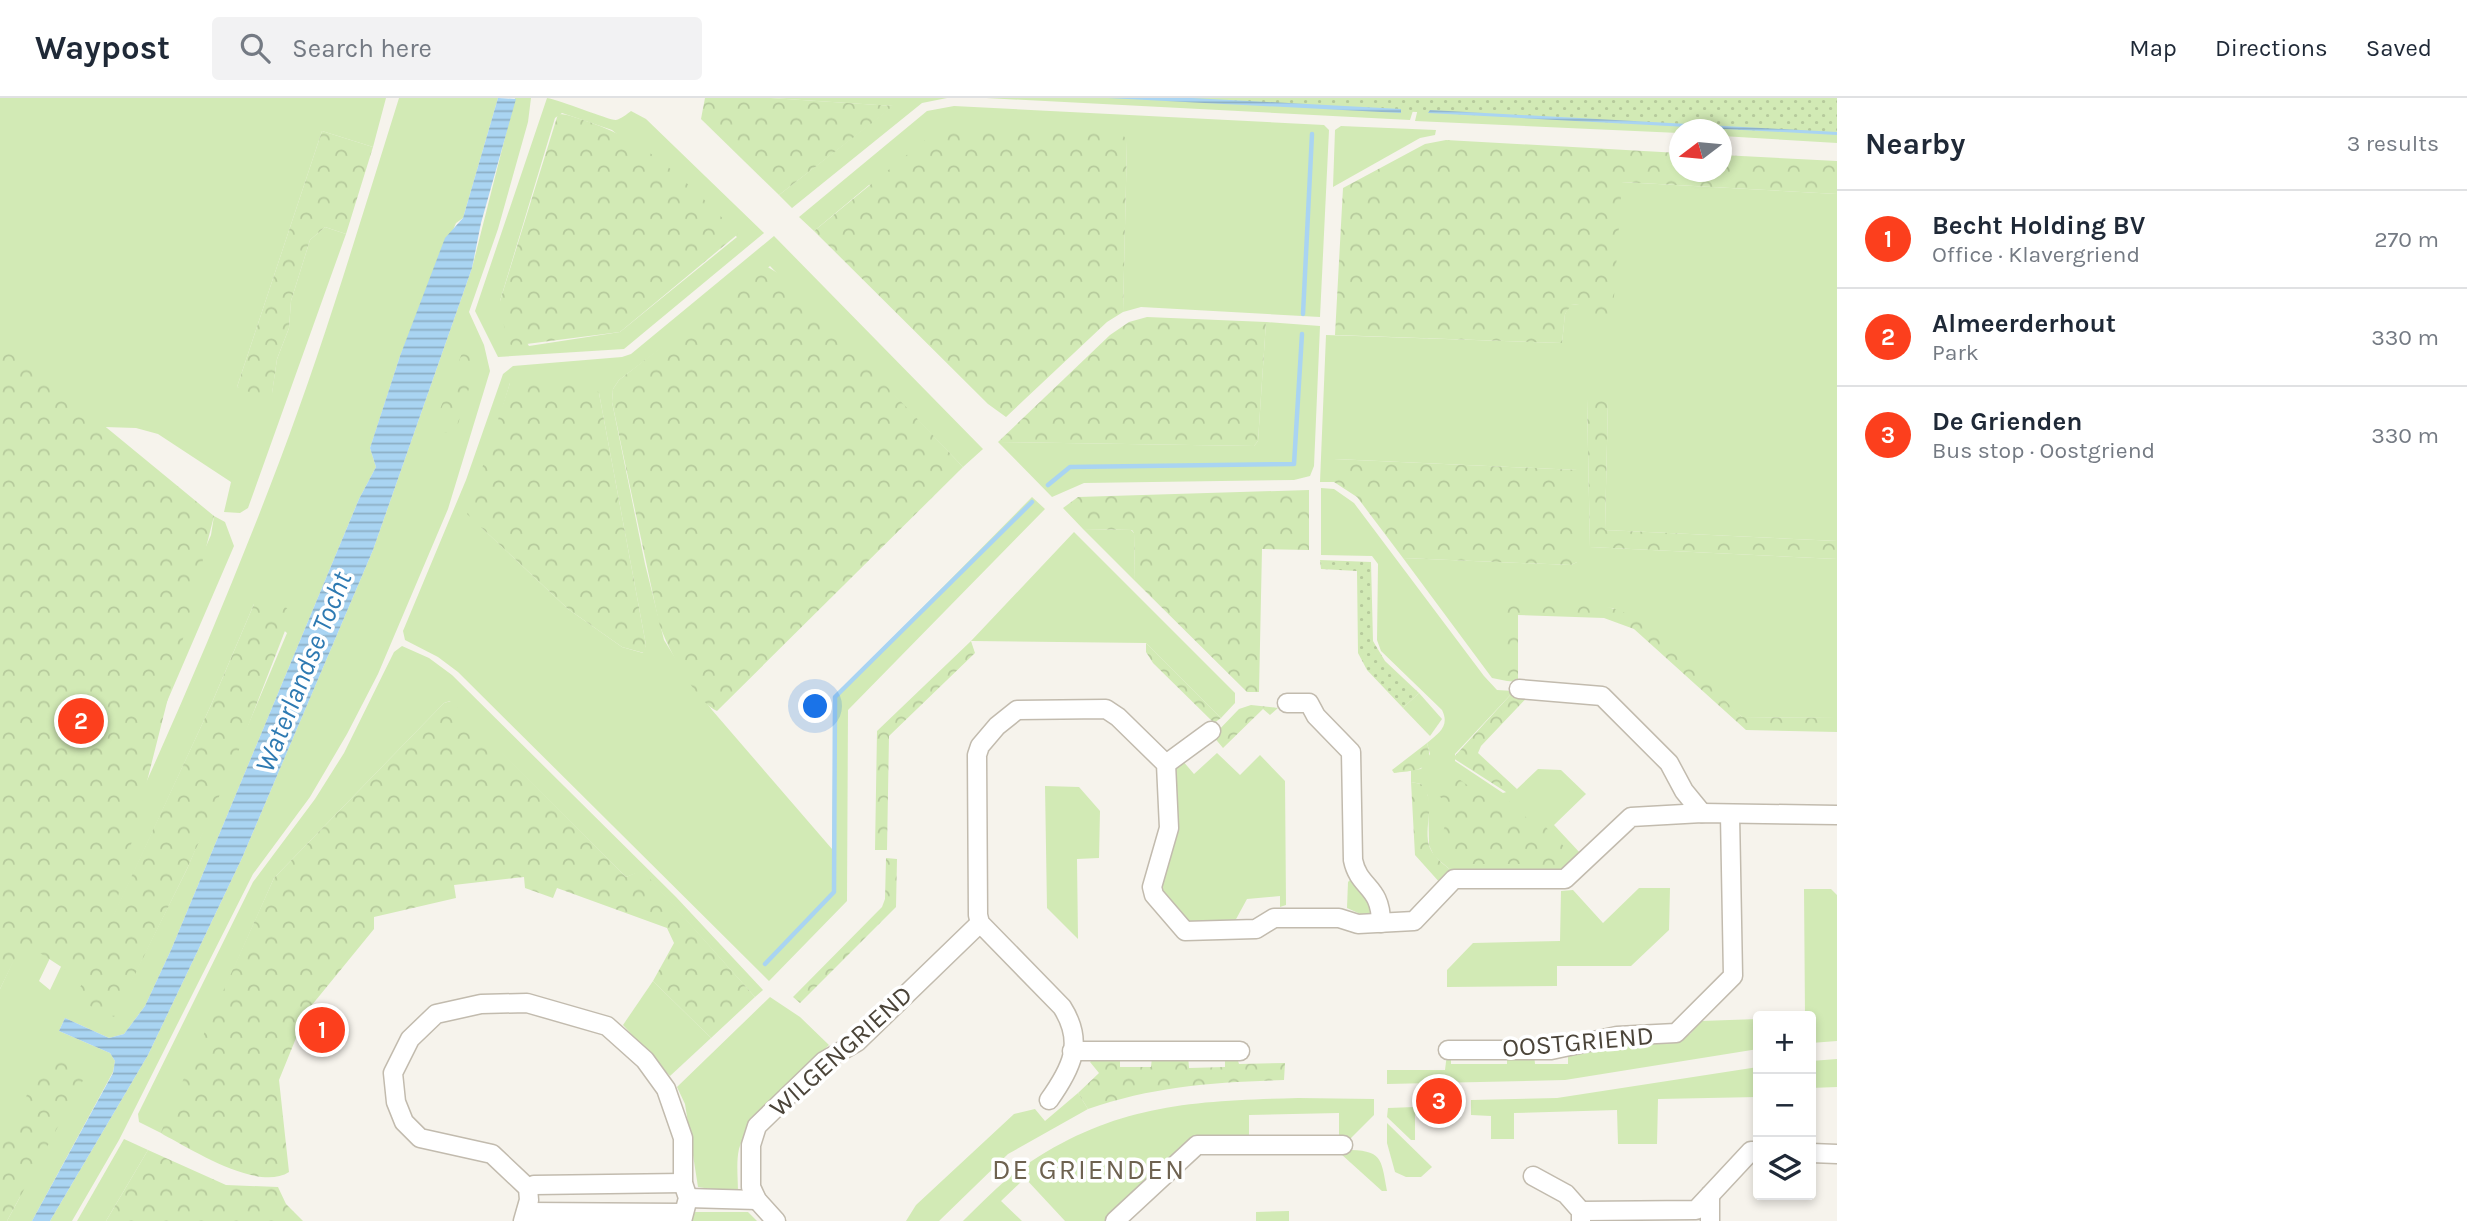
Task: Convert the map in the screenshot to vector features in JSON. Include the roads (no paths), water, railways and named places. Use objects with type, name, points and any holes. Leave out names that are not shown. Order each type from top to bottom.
[{"type":"street","points":[[1519,689],[1602,696],[1669,763],[1684,791],[1702,813]]},
{"type":"street","points":[[1287,703],[1309,704],[1324,725],[1351,752],[1353,860],[1356,871],[1378,896],[1381,923]]},
{"type":"street","points":[[1049,1100],[1070,1070],[1072,1022],[1062,1007],[980,923],[977,755],[980,746],[1012,712],[1027,709],[1106,709],[1118,717],[1166,764],[1169,828],[1152,887],[1153,895],[1185,931],[1256,929],[1274,918],[1339,918],[1358,924],[1414,921],[1454,879],[1565,879],[1631,817],[1702,813],[1837,815]]},
{"type":"street","points":[[1166,764],[1177,754],[1193,747],[1211,731]]},
{"type":"street","name":"OOSTGRIEND","points":[[1448,1050],[1550,1050],[1617,1036],[1676,1032],[1733,976],[1730,815]]},
{"type":"street","name":"WILGENGRIEND","points":[[757,1200],[751,1187],[750,1172],[751,1146],[757,1126],[824,1061],[857,1042],[980,923]]},
{"type":"street","points":[[528,1188],[492,1154],[420,1138],[404,1122],[396,1102],[393,1073],[410,1039],[436,1014],[481,1004],[527,1003],[607,1026],[645,1060],[666,1089],[683,1138],[684,1204]]},
{"type":"street","points":[[1072,1051],[1240,1051]]},
{"type":"street","points":[[1115,1221],[1198,1145],[1343,1145]]},
{"type":"street","points":[[1534,1176],[1566,1194],[1581,1216],[1696,1210],[1753,1151]]},
{"type":"street","points":[[1816,1153],[1837,1154]]},
{"type":"street","points":[[528,1188],[534,1185],[684,1204]]},
{"type":"street","points":[[528,1188],[525,1217],[757,1200],[776,1221]]},
{"type":"street","points":[[1710,1195],[1710,1221]]},
{"type":"water","name":"Waterlandse Tocht","points":[[498,98],[516,99],[481,223],[472,268],[373,550],[242,858],[148,1055],[50,1221],[32,1221],[113,1073],[115,1061],[110,1053],[59,1031],[65,1018],[109,1038],[124,1034],[145,1006],[171,950],[359,499],[376,467],[370,448],[400,356],[445,238],[463,218]]},
{"type":"water","points":[[1108,98],[1192,98],[1401,109],[1401,113]]},
{"type":"water","points":[[1430,110],[1669,123],[1669,126],[1428,113]]},
{"type":"water","points":[[1732,126],[1837,132],[1837,135],[1732,129]]},
{"type":"waterway","points":[[1303,314],[1312,134]]},
{"type":"waterway","points":[[1048,485],[1070,467],[1294,464],[1302,334]]},
{"type":"waterway","points":[[765,964],[834,892],[835,697],[1032,502]]},
{"type":"place","name":"Almeerderhout","points":[[81,721]]},
{"type":"place","name":"Becht Holding BV","points":[[322,1030]]},
{"type":"place","name":"De Grienden","points":[[1439,1101]]},
{"type":"district","name":"DE GRIENDEN","points":[[1089,1169]]}]
